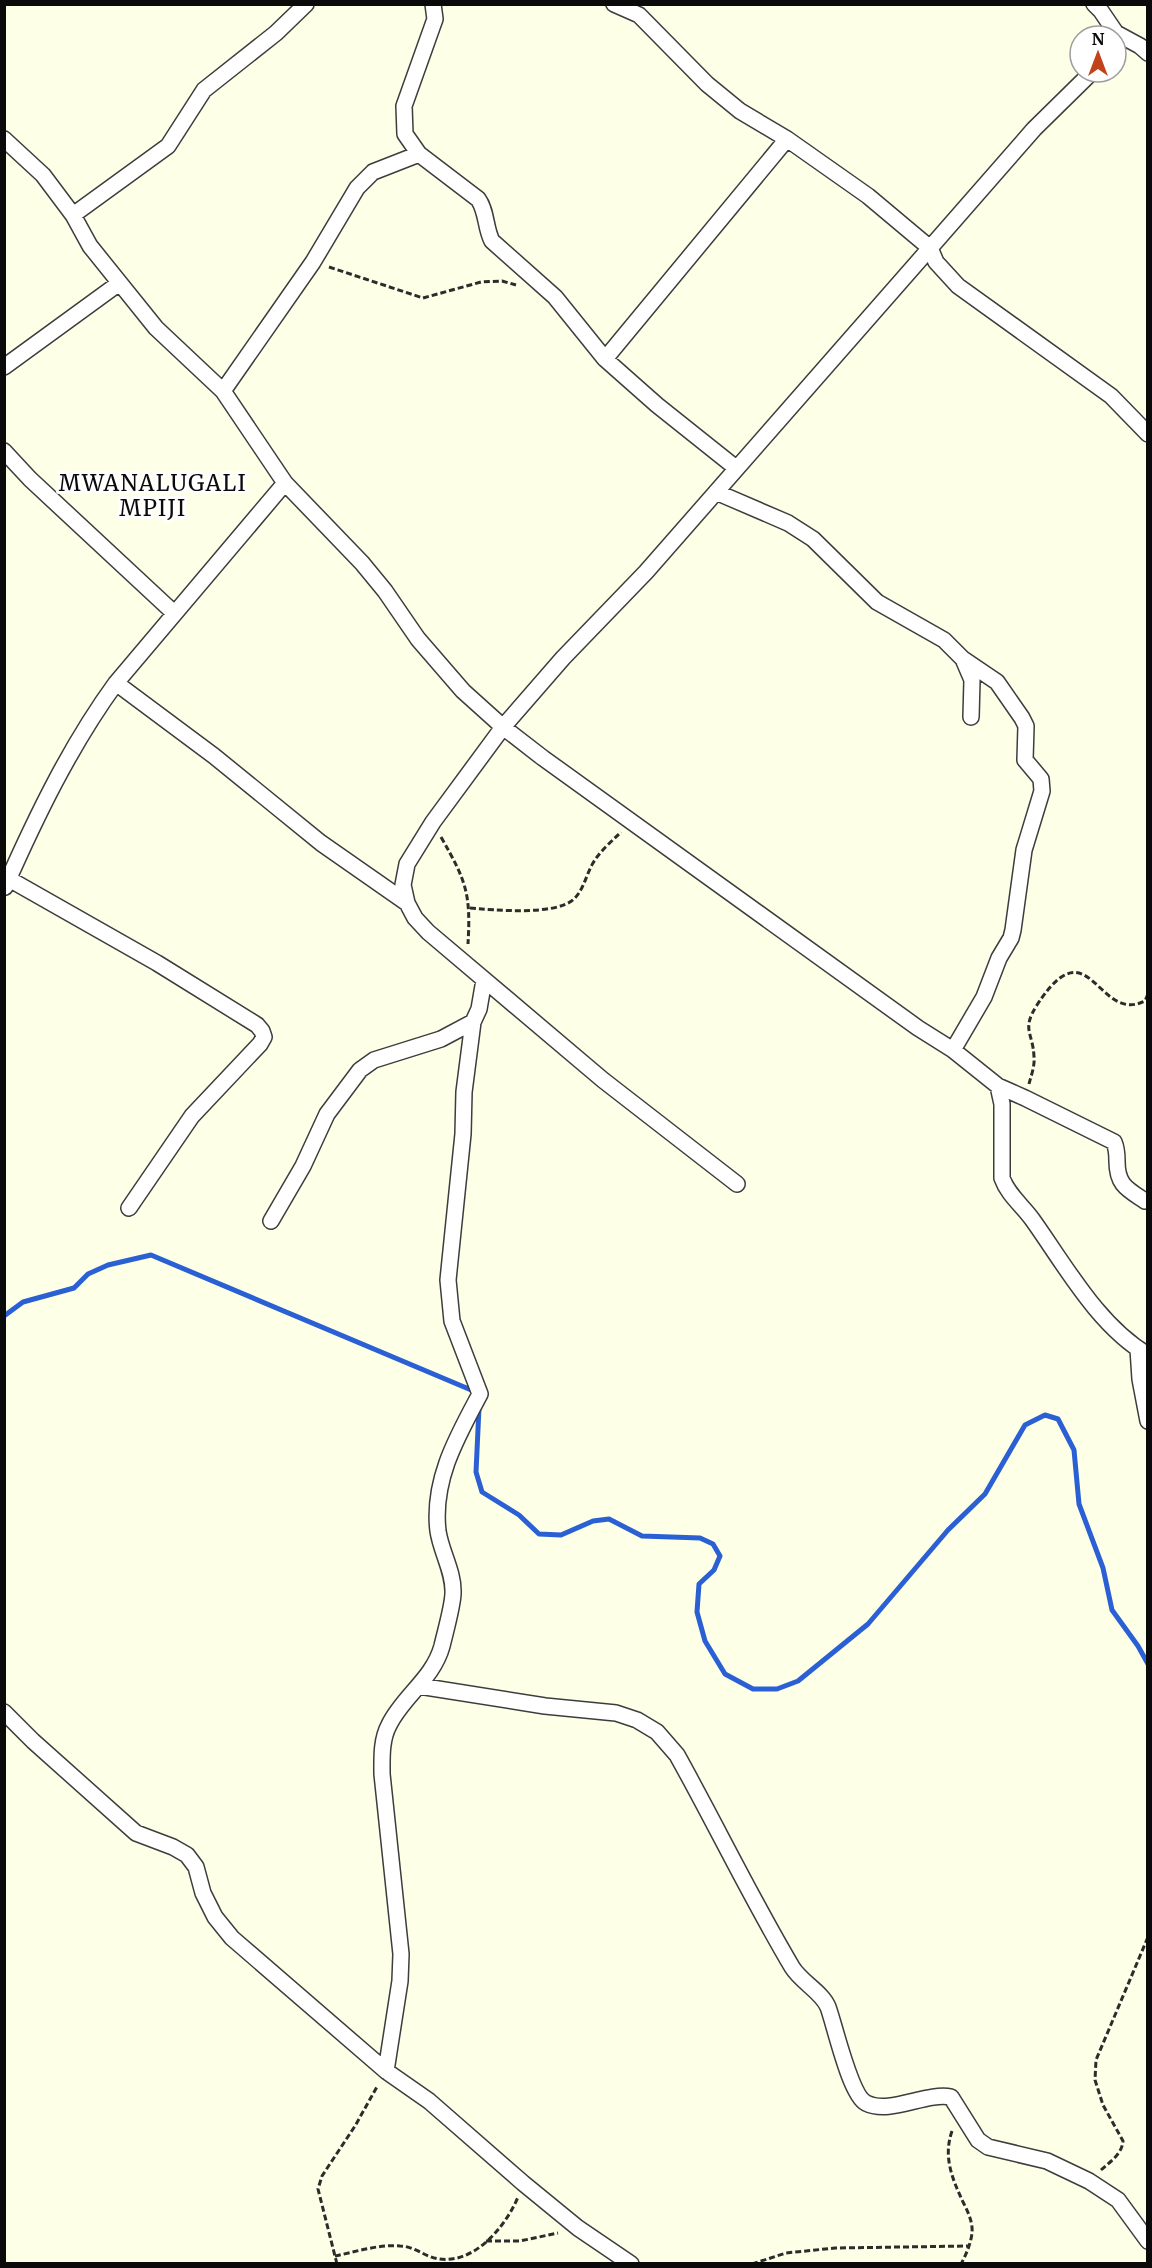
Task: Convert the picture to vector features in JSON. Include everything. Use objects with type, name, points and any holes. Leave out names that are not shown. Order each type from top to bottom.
[{"type":"street","points":[[72,214],[168,146],[204,90],[276,33],[306,4]]},
{"type":"street","points":[[433,4],[435,19],[404,106],[405,134],[419,154],[478,199],[483,206],[486,230],[492,242],[555,297],[605,359],[657,405],[736,468]]},
{"type":"street","points":[[614,4],[639,15],[707,84],[740,111],[787,139],[868,196],[930,248],[936,262],[958,286],[1111,396],[1148,434]]},
{"type":"street","points":[[1094,4],[1109,24]]},
{"type":"street","points":[[1140,40],[1148,53]]},
{"type":"street","points":[[737,1184],[603,1080],[428,932],[415,918],[407,903],[403,885],[407,864],[433,822],[503,727],[563,658],[646,572],[1034,129],[1080,84]]},
{"type":"street","points":[[4,139],[43,175],[118,284],[156,328],[223,391],[285,483],[362,563],[385,591],[418,639],[463,691],[503,727],[630,822],[918,1028],[953,1050],[998,1086],[1113,1142],[1117,1152],[1118,1178],[1123,1185],[1145,1201]]},
{"type":"street","points":[[605,359],[787,139]]},
{"type":"street","points":[[223,391],[313,262],[357,188],[373,172],[419,154]]},
{"type":"street","points":[[4,368],[118,284]]},
{"type":"street","points":[[4,451],[30,479],[174,613]]},
{"type":"street","points":[[129,1208],[192,1116],[260,1044],[264,1037],[262,1031],[257,1025],[158,963],[7,883],[67,759],[90,718],[174,613],[285,483]]},
{"type":"street","points":[[716,492],[788,522],[813,539],[877,602],[944,640],[963,659],[997,682],[1026,726],[1024,760],[1038,774],[1042,786],[1024,850],[1011,938],[999,958],[984,997],[953,1050]]},
{"type":"street","points":[[963,659],[972,680],[971,717]]},
{"type":"street","points":[[116,683],[214,756],[321,843],[407,903]]},
{"type":"street","points":[[386,2071],[400,1981],[401,1954],[382,1774],[382,1751],[388,1727],[399,1707],[434,1666],[441,1649],[454,1592],[438,1533],[441,1483],[445,1462],[480,1394],[452,1321],[448,1280],[463,1134],[464,1092],[473,1022],[479,1008],[484,980]]},
{"type":"street","points":[[271,1221],[303,1166],[327,1114],[360,1070],[374,1060],[441,1039],[473,1022]]},
{"type":"street","points":[[998,1086],[1002,1104],[1002,1178],[1006,1187],[1103,1315],[1119,1334],[1143,1352],[1140,1379],[1148,1421]]},
{"type":"street","points":[[419,1686],[545,1706],[616,1713],[637,1720],[657,1732],[677,1755],[794,1969],[826,2004],[848,2072],[860,2099],[868,2104],[880,2106],[951,2097],[978,2140],[988,2147],[1047,2161],[1089,2181],[1118,2200],[1148,2241]]},
{"type":"street","points":[[4,1712],[136,1833],[173,1847],[187,1855],[196,1867],[203,1893],[215,1917],[232,1938],[386,2071],[429,2101],[578,2228],[631,2264]]},
{"type":"path","points":[[313,262],[423,298],[481,282],[502,280],[523,287]]},
{"type":"path","points":[[433,822],[460,871],[470,908],[467,966]]},
{"type":"path","points":[[470,908],[520,911],[566,905],[582,888],[594,862],[630,822]]},
{"type":"path","points":[[1025,1098],[1035,1060],[1028,1025],[1030,1016],[1051,986],[1071,972],[1080,972],[1092,978],[1107,996],[1126,1005],[1136,1006],[1145,1001],[1148,994]]},
{"type":"path","points":[[1089,2181],[1117,2156],[1123,2147],[1120,2133],[1103,2105],[1095,2080],[1096,2060],[1148,1937]]},
{"type":"path","points":[[337,2264],[318,2190],[322,2176],[355,2126],[386,2071]]},
{"type":"path","points":[[959,2109],[948,2144],[948,2162],[954,2182],[970,2217],[972,2233],[961,2264]]},
{"type":"path","points":[[335,2256],[400,2246],[440,2259],[456,2259],[486,2241],[503,2224],[513,2209],[523,2183]]},
{"type":"path","points":[[486,2241],[533,2240],[578,2228]]},
{"type":"path","points":[[752,2264],[786,2253],[835,2248],[969,2246]]},
{"type":"waterway","points":[[4,1316],[23,1302],[74,1288],[88,1274],[108,1265],[151,1255],[476,1392]]},
{"type":"waterway","points":[[479,1408],[476,1472],[482,1492],[519,1515],[539,1534],[561,1535],[593,1521],[609,1519],[642,1536],[700,1538],[713,1544],[720,1556],[714,1570],[699,1584],[697,1612],[705,1641],[725,1674],[753,1689],[777,1689],[798,1681],[868,1624],[948,1530],[985,1494],[1025,1425],[1045,1415],[1058,1419],[1074,1450],[1079,1504],[1103,1568],[1112,1610],[1148,1664]]},
{"type":"district","name":"MWANALUGALI MPIJI","points":[[153,496]]}]
